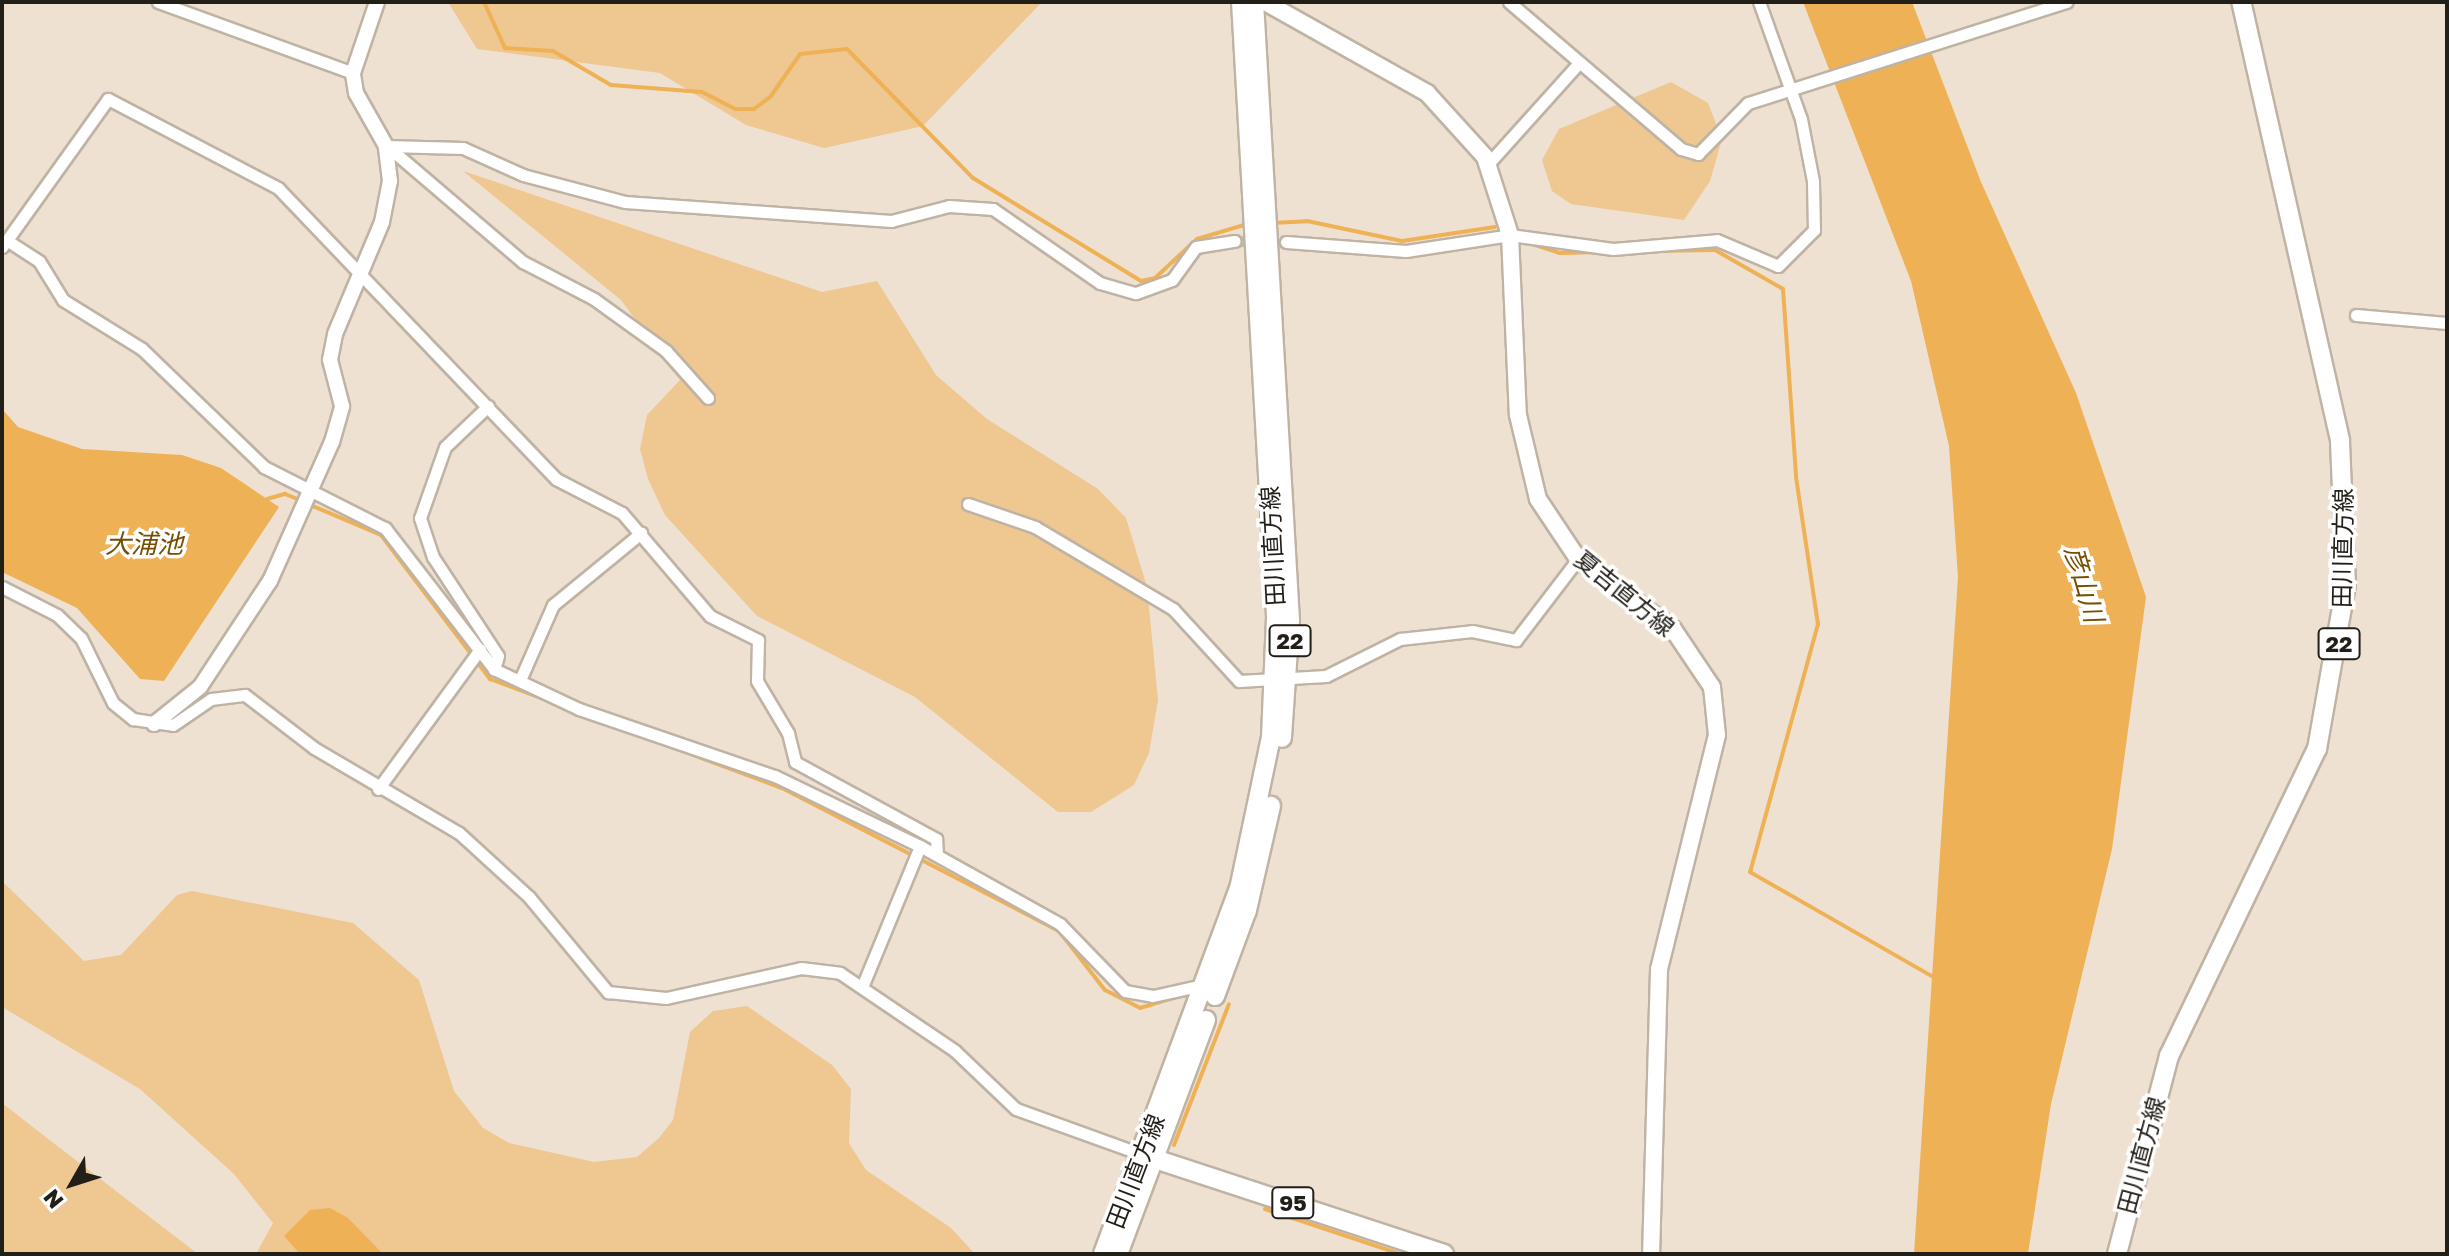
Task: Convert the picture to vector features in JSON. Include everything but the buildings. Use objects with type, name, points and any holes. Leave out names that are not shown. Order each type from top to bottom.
[{"type":"main road","name":"田川直方線","points":[[1118,1254],[1207,984],[1261,796],[1282,677],[1241,2]]},
{"type":"main road","name":"田川直方線","points":[[1103,1254],[1148,1157],[1247,910],[1276,780],[1282,677],[1254,2]]},
{"type":"main road","name":"夏吉直方線","points":[[1265,2],[1427,93],[1458,120],[1488,164],[1510,235],[1523,460],[1538,499],[1578,559],[1673,629],[1702,666],[1715,702],[1717,735],[1659,970],[1651,1254]]},
{"type":"main road","name":"田川直方線","points":[[2117,1254],[2169,1056],[2317,749],[2346,585],[2340,440],[2241,2]]},
{"type":"main road","name":"95","points":[[1148,1157],[1444,1254]]},
{"type":"street","points":[[158,2],[353,73]]},
{"type":"street","points":[[377,2],[353,73],[356,93],[386,146],[523,262],[594,299],[666,351],[708,398]]},
{"type":"street","points":[[1509,2],[1577,65],[1681,149],[1698,154],[1748,103],[1920,45],[2066,2]]},
{"type":"street","points":[[1286,242],[1406,251],[1510,235],[1613,249],[1717,240],[1778,266],[1814,230],[1813,181],[1788,87],[1759,2]]},
{"type":"street","points":[[1488,164],[1577,65]]},
{"type":"street","points":[[937,855],[936,839],[795,762],[788,733],[757,681],[758,640],[710,616],[622,513],[556,479],[363,270],[278,188],[108,99],[5,244],[39,261],[63,300],[142,349],[253,458],[311,494],[385,528],[494,669],[579,709],[775,776],[917,853],[937,855],[1060,924],[1125,991],[1153,996],[1207,984]]},
{"type":"street","points":[[386,146],[463,148],[523,175],[625,202],[891,221],[949,206],[993,209],[1100,283],[1136,293],[1172,280],[1196,247],[1235,241]]},
{"type":"street","points":[[154,724],[200,687],[270,581],[311,494],[342,406],[330,360],[335,334],[363,270],[390,181],[386,146]]},
{"type":"street","points":[[2356,315],[2447,323]]},
{"type":"street","points":[[488,406],[445,447],[420,518],[433,557],[498,656],[494,669]]},
{"type":"street","points":[[968,504],[1035,527],[1173,609],[1239,681],[1351,669],[1400,639],[1472,631],[1516,640],[1578,559]]},
{"type":"street","points":[[520,680],[553,605],[641,533]]},
{"type":"street","points":[[2,587],[57,615],[81,638],[113,703],[154,724],[173,725],[211,699],[245,695],[378,789],[493,860],[608,992],[666,998],[801,968],[840,973],[955,1051],[1016,1109],[1148,1157]]},
{"type":"street","points":[[378,789],[480,649]]},
{"type":"street","points":[[862,987],[917,853]]},
{"type":"shaded area","points":[[448,2],[1042,2],[923,126],[824,148],[746,125],[660,73],[477,49]]},
{"type":"shaded area","points":[[1671,82],[1708,103],[1722,139],[1710,181],[1684,220],[1571,204],[1552,191],[1542,160],[1559,129]]},
{"type":"shaded area","points":[[463,171],[822,292],[877,281],[936,375],[987,419],[1098,489],[1126,518],[1147,587],[1158,700],[1149,753],[1134,785],[1091,812],[1058,812],[915,697],[757,616],[665,515],[648,479],[640,449],[647,415],[680,380],[621,300]]},
{"type":"shaded area","points":[[2,881],[84,961],[121,955],[177,895],[192,891],[353,923],[419,980],[454,1091],[483,1128],[509,1143],[594,1162],[637,1157],[659,1138],[673,1120],[690,1032],[713,1011],[747,1006],[832,1065],[851,1089],[849,1143],[866,1170],[951,1228],[975,1254],[256,1254],[273,1223],[234,1174],[140,1089],[2,1007]]},
{"type":"shaded area","points":[[2,1103],[56,1145],[198,1254],[2,1254]]},
{"type":"water","name":"彦山川","points":[[1803,2],[1912,2],[1981,182],[2076,393],[2146,597],[2112,849],[2051,1104],[2028,1254],[1914,1254],[1958,577],[1949,446],[1911,281]]},
{"type":"water","name":"大浦池","points":[[2,409],[18,427],[82,449],[182,455],[221,468],[279,507],[164,681],[140,679],[77,608],[2,572]]},
{"type":"water","points":[[330,1208],[348,1218],[383,1254],[300,1254],[284,1236],[310,1210]]},
{"type":"waterway","points":[[484,2],[505,48],[553,51],[611,85],[702,92],[736,109],[754,109],[771,96],[800,54],[847,49],[973,178],[1141,281],[1155,278],[1197,239],[1247,224]]},
{"type":"waterway","points":[[1272,223],[1307,221],[1402,241],[1495,227]]},
{"type":"waterway","points":[[1529,243],[1559,253],[1601,252]]},
{"type":"waterway","points":[[1649,251],[1715,250],[1783,289],[1796,477],[1818,624],[1750,872],[1933,977]]},
{"type":"waterway","points":[[267,499],[285,494],[300,500]]},
{"type":"waterway","points":[[308,504],[381,535],[490,679],[782,788],[1059,931],[1105,990],[1140,1008],[1180,996]]},
{"type":"waterway","points":[[1174,1145],[1229,1004]]},
{"type":"waterway","points":[[1265,1209],[1400,1254]]},
{"type":"tunnel","points":[[1235,241],[1286,242]]}]
